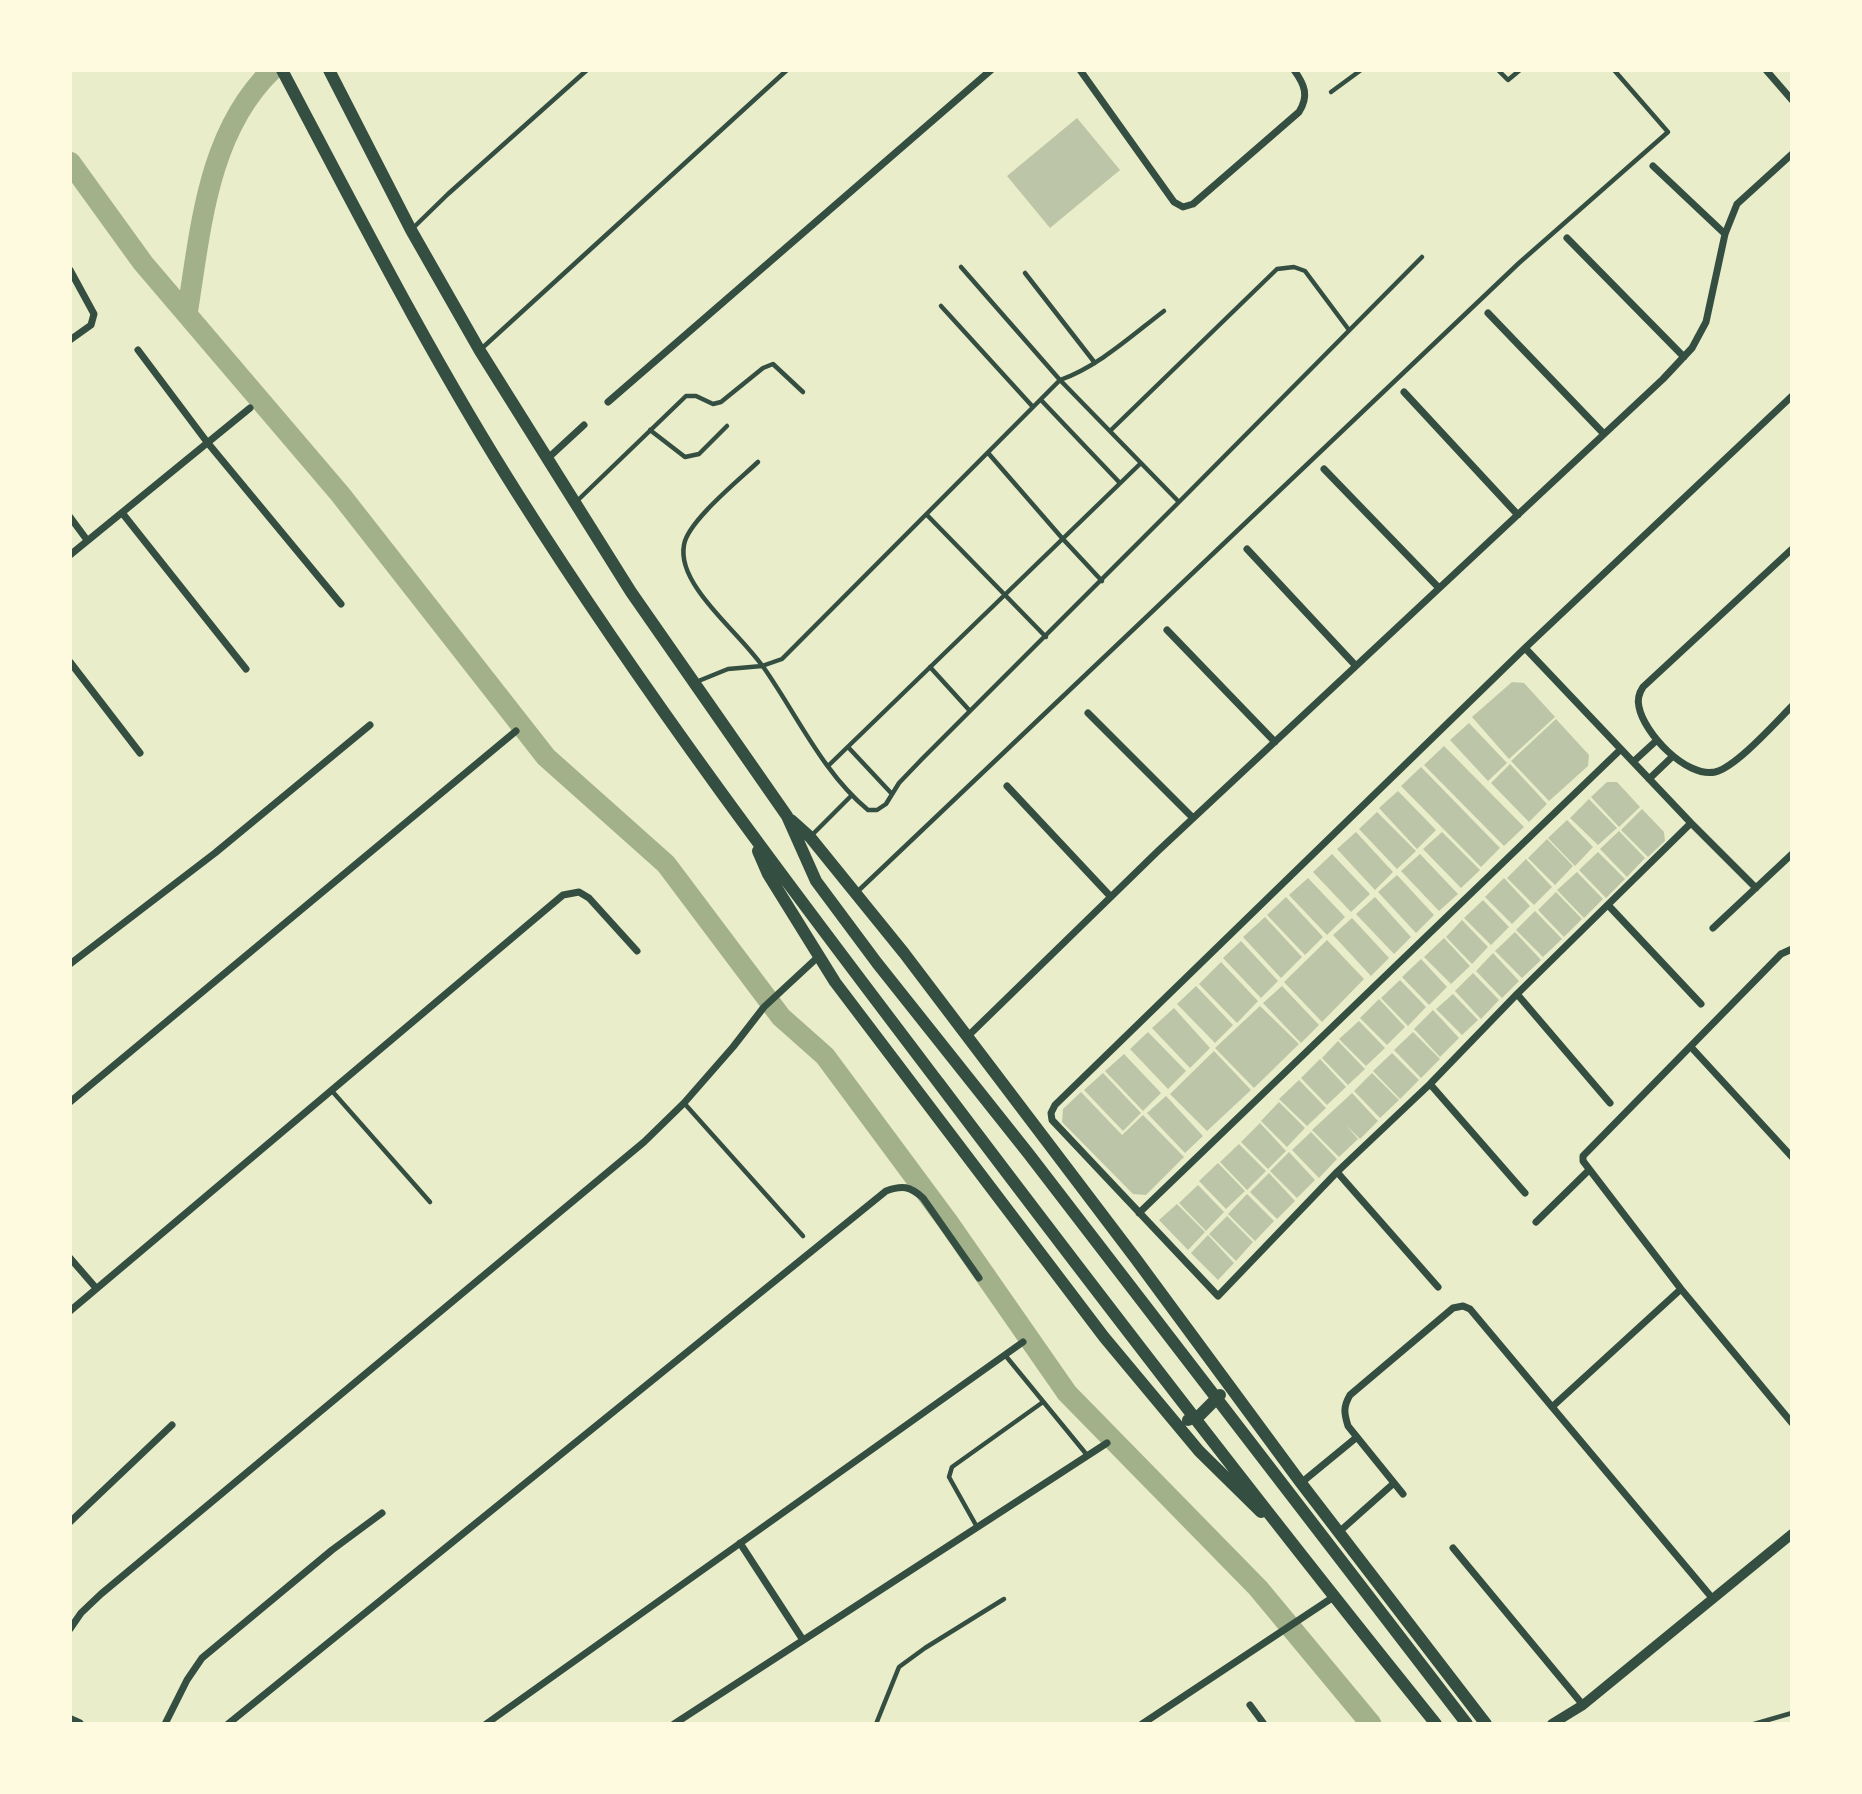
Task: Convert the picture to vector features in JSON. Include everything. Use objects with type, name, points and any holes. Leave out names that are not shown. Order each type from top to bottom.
[{"type":"main road","points":[[282,70],[386,269],[447,377],[577,586],[750,832],[1002,1167],[1436,1724]]},
{"type":"main road","points":[[329,70],[411,230],[480,351],[574,505],[692,684],[787,816],[816,881],[1467,1724]]},
{"type":"main road","points":[[787,816],[810,837],[856,893],[967,1037],[1301,1483],[1486,1724]]},
{"type":"main road","points":[[750,832],[768,874],[835,982],[1104,1337],[1199,1451],[1277,1528],[1427,1724]]},
{"type":"main road","points":[[1172,1418],[1183,1421],[1200,1415],[1220,1396],[1224,1388],[1224,1378]]},
{"type":"main road","points":[[1552,1724],[1583,1705],[1792,1534]]},
{"type":"main road","points":[[70,1720],[79,1724]]},
{"type":"street","points":[[608,402],[991,70]]},
{"type":"street","points":[[1080,70],[1174,202],[1183,207],[1193,204],[1299,112],[1304,103],[1305,89],[1294,70]]},
{"type":"street","points":[[1766,70],[1792,100]]},
{"type":"street","points":[[967,1037],[1193,818],[1684,357],[1706,322],[1725,234],[1737,204],[1792,155]]},
{"type":"street","points":[[1653,166],[1725,234]]},
{"type":"street","points":[[1567,238],[1684,357]]},
{"type":"street","points":[[70,270],[94,314],[94,319],[70,340]]},
{"type":"street","points":[[1489,313],[1604,434]]},
{"type":"street","points":[[138,350],[207,442],[341,604]]},
{"type":"street","points":[[1404,392],[1518,515]]},
{"type":"street","points":[[1691,824],[1517,994],[1430,1084],[1337,1172],[1218,1296],[1056,1126],[1051,1112],[1055,1105],[1525,648],[1792,396]]},
{"type":"street","points":[[70,555],[250,408]]},
{"type":"street","points":[[547,460],[584,425]]},
{"type":"street","points":[[1324,469],[1439,588]]},
{"type":"street","points":[[123,514],[246,669]]},
{"type":"street","points":[[70,517],[87,540]]},
{"type":"street","points":[[1247,549],[1356,666]]},
{"type":"street","points":[[1792,549],[1643,687],[1638,695],[1638,705],[1657,740],[1673,756],[1696,772],[1718,771],[1730,765],[1792,706]]},
{"type":"street","points":[[1167,630],[1275,742]]},
{"type":"street","points":[[1525,648],[1691,824],[1756,888]]},
{"type":"street","points":[[70,663],[139,753]]},
{"type":"street","points":[[1088,713],[1193,818]]},
{"type":"street","points":[[70,964],[215,853],[370,725]]},
{"type":"street","points":[[70,1102],[516,731]]},
{"type":"street","points":[[1633,762],[1657,740]]},
{"type":"street","points":[[1139,1213],[1620,750]]},
{"type":"street","points":[[1649,779],[1673,756]]},
{"type":"street","points":[[1007,786],[1111,897]]},
{"type":"street","points":[[1713,928],[1792,853]]},
{"type":"street","points":[[70,1311],[563,895],[579,892],[589,898],[637,951]]},
{"type":"street","points":[[1608,905],[1701,1004]]},
{"type":"street","points":[[1792,949],[1781,954],[1583,1156],[1588,1171],[1792,1423]]},
{"type":"street","points":[[70,1629],[101,1594],[634,1151],[684,1103],[764,1007],[819,956]]},
{"type":"street","points":[[1517,994],[1610,1103]]},
{"type":"street","points":[[1691,1047],[1792,1157]]},
{"type":"street","points":[[1430,1084],[1525,1193]]},
{"type":"street","points":[[1536,1222],[1588,1171]]},
{"type":"street","points":[[1337,1172],[1438,1287]]},
{"type":"street","points":[[228,1724],[886,1191],[906,1187],[923,1198],[979,1278]]},
{"type":"street","points":[[70,1258],[96,1288]]},
{"type":"street","points":[[1552,1407],[1681,1289]]},
{"type":"street","points":[[1403,1494],[1348,1426],[1344,1405],[1350,1395],[1453,1308],[1462,1306],[1470,1309],[1713,1599]]},
{"type":"street","points":[[486,1724],[1023,1342]]},
{"type":"street","points":[[70,1522],[172,1425]]},
{"type":"street","points":[[1301,1483],[1357,1437]]},
{"type":"street","points":[[674,1724],[1107,1443]]},
{"type":"street","points":[[1339,1532],[1394,1483]]},
{"type":"street","points":[[165,1724],[187,1680],[202,1658],[332,1550],[382,1513]]},
{"type":"street","points":[[740,1543],[803,1640]]},
{"type":"street","points":[[1453,1548],[1583,1705]]},
{"type":"street","points":[[1142,1724],[1332,1598]]},
{"type":"street","points":[[1250,1705],[1264,1724]]},
{"type":"lane","points":[[411,230],[447,194],[587,70]]},
{"type":"lane","points":[[480,351],[787,70]]},
{"type":"lane","points":[[1331,92],[1361,70]]},
{"type":"lane","points":[[1498,70],[1508,80],[1520,70]]},
{"type":"lane","points":[[856,893],[1519,263],[1668,132],[1614,70]]},
{"type":"lane","points":[[758,462],[699,519],[684,543],[684,563],[698,591],[762,666],[851,796],[868,810],[877,810],[886,804],[899,783],[970,710],[1102,581],[1422,257]]},
{"type":"lane","points":[[961,267],[1060,380],[1179,502]]},
{"type":"lane","points":[[1110,431],[1277,270],[1294,267],[1305,271],[1349,330]]},
{"type":"lane","points":[[1025,273],[1095,363]]},
{"type":"lane","points":[[941,306],[1033,407]]},
{"type":"lane","points":[[692,684],[728,669],[762,666],[782,659],[1060,380],[1095,363],[1164,311]]},
{"type":"lane","points":[[574,505],[686,396],[696,396],[713,404],[721,402],[763,368],[773,364],[803,391]]},
{"type":"lane","points":[[1041,400],[1119,482]]},
{"type":"lane","points":[[650,430],[685,457],[699,454],[727,426]]},
{"type":"lane","points":[[989,454],[1102,581]]},
{"type":"lane","points":[[828,766],[1141,463]]},
{"type":"lane","points":[[927,515],[1046,637]]},
{"type":"lane","points":[[930,667],[970,710]]},
{"type":"lane","points":[[848,747],[892,794]]},
{"type":"lane","points":[[810,837],[851,796]]},
{"type":"lane","points":[[332,1091],[430,1202]]},
{"type":"lane","points":[[684,1103],[803,1236]]},
{"type":"lane","points":[[1004,1355],[1087,1455]]},
{"type":"lane","points":[[978,1527],[949,1477],[952,1467],[1042,1402]]},
{"type":"lane","points":[[876,1724],[899,1668],[925,1648],[1004,1599]]},
{"type":"lane","points":[[1754,1724],[1792,1713]]},
{"type":"building","points":[[1077,118],[1120,170],[1050,228],[1007,176]]},
{"type":"building","points":[[1512,682],[1524,683],[1555,717],[1509,759],[1472,717]]},
{"type":"building","points":[[1556,719],[1589,755],[1588,766],[1549,801],[1511,761]]},
{"type":"building","points":[[1469,723],[1507,763],[1488,781],[1450,740]]},
{"type":"building","points":[[1444,746],[1524,827],[1504,846],[1424,765]]},
{"type":"building","points":[[1510,764],[1547,804],[1529,822],[1491,783]]},
{"type":"building","points":[[1421,767],[1500,848],[1481,867],[1401,786]]},
{"type":"building","points":[[1607,782],[1617,782],[1640,807],[1619,827],[1591,797]]},
{"type":"building","points":[[1398,791],[1436,830],[1417,849],[1379,808]]},
{"type":"building","points":[[1589,799],[1617,828],[1598,845],[1570,818]]},
{"type":"building","points":[[1642,809],[1664,832],[1665,841],[1648,857],[1621,830]]},
{"type":"building","points":[[1377,812],[1416,851],[1397,869],[1359,829]]},
{"type":"building","points":[[1567,820],[1593,847],[1575,866],[1548,838]]},
{"type":"building","points":[[1619,831],[1645,858],[1627,877],[1600,849]]},
{"type":"building","points":[[1356,832],[1393,872],[1375,890],[1337,849]]},
{"type":"building","points":[[1442,832],[1480,870],[1461,888],[1423,849]]},
{"type":"building","points":[[1547,839],[1573,866],[1555,885],[1528,858]]},
{"type":"building","points":[[1598,852],[1625,879],[1606,898],[1579,870]]},
{"type":"building","points":[[1332,854],[1370,894],[1351,912],[1313,872]]},
{"type":"building","points":[[1420,854],[1458,894],[1439,911],[1401,871]]},
{"type":"building","points":[[1526,859],[1552,887],[1534,905],[1507,878]]},
{"type":"building","points":[[1577,872],[1603,899],[1584,918],[1557,890]]},
{"type":"building","points":[[1397,875],[1434,915],[1416,933],[1378,892]]},
{"type":"building","points":[[1308,878],[1345,917],[1327,935],[1289,895]]},
{"type":"building","points":[[1504,878],[1530,906],[1512,924],[1485,897]]},
{"type":"building","points":[[1556,892],[1582,919],[1564,937],[1538,910]]},
{"type":"building","points":[[1286,897],[1323,937],[1305,955],[1267,915]]},
{"type":"building","points":[[1375,897],[1411,937],[1394,954],[1356,914]]},
{"type":"building","points":[[1483,900],[1509,927],[1491,945],[1464,918]]},
{"type":"building","points":[[1535,911],[1562,939],[1543,957],[1516,930]]},
{"type":"building","points":[[1265,917],[1302,957],[1281,978],[1243,937]]},
{"type":"building","points":[[1352,918],[1389,958],[1371,976],[1333,935]]},
{"type":"building","points":[[1462,920],[1488,947],[1472,964],[1446,937]]},
{"type":"building","points":[[1515,932],[1541,960],[1522,978],[1495,951]]},
{"type":"building","points":[[1444,938],[1470,966],[1451,984],[1424,957]]},
{"type":"building","points":[[1327,940],[1364,979],[1322,1022],[1284,982]]},
{"type":"building","points":[[1241,941],[1278,981],[1261,998],[1223,958]]},
{"type":"building","points":[[1493,953],[1519,981],[1502,998],[1476,971]]},
{"type":"building","points":[[1421,959],[1447,987],[1429,1005],[1402,977]]},
{"type":"building","points":[[1221,962],[1258,1001],[1237,1023],[1199,984]]},
{"type":"building","points":[[1473,973],[1499,1000],[1481,1019],[1455,991]]},
{"type":"building","points":[[1400,980],[1426,1007],[1408,1026],[1381,998]]},
{"type":"building","points":[[1196,986],[1233,1025],[1215,1043],[1177,1004]]},
{"type":"building","points":[[1282,986],[1319,1025],[1301,1043],[1263,1003]]},
{"type":"building","points":[[1453,994],[1478,1020],[1462,1035],[1436,1009]]},
{"type":"building","points":[[1379,999],[1405,1027],[1387,1045],[1360,1018]]},
{"type":"building","points":[[1260,1006],[1299,1044],[1254,1088],[1215,1048]]},
{"type":"building","points":[[1174,1008],[1210,1048],[1190,1068],[1152,1028]]},
{"type":"building","points":[[1433,1010],[1459,1038],[1440,1057],[1414,1029]]},
{"type":"building","points":[[1359,1021],[1385,1048],[1366,1066],[1339,1039]]},
{"type":"building","points":[[1148,1032],[1186,1071],[1168,1089],[1130,1049]]},
{"type":"building","points":[[1413,1032],[1440,1059],[1421,1078],[1394,1050]]},
{"type":"building","points":[[1338,1041],[1365,1069],[1348,1085],[1322,1058]]},
{"type":"building","points":[[1214,1051],[1251,1090],[1207,1131],[1170,1094]]},
{"type":"building","points":[[1392,1053],[1419,1080],[1400,1099],[1373,1071]]},
{"type":"building","points":[[1124,1054],[1161,1093],[1143,1111],[1105,1071]]},
{"type":"building","points":[[1320,1059],[1346,1087],[1327,1105],[1301,1078]]},
{"type":"building","points":[[1103,1073],[1141,1113],[1123,1131],[1084,1090]]},
{"type":"building","points":[[1372,1073],[1399,1100],[1380,1118],[1354,1091]]},
{"type":"building","points":[[1299,1080],[1326,1108],[1307,1126],[1279,1099]]},
{"type":"building","points":[[1081,1092],[1122,1135],[1143,1115],[1184,1157],[1146,1195],[1133,1194],[1062,1122],[1063,1109]]},
{"type":"building","points":[[1352,1093],[1378,1121],[1360,1139],[1346,1125],[1358,1139],[1339,1157],[1312,1130]]},
{"type":"building","points":[[1166,1096],[1203,1136],[1185,1153],[1147,1113]]},
{"type":"building","points":[[1279,1102],[1305,1128],[1287,1147],[1261,1121]]},
{"type":"building","points":[[1260,1123],[1286,1151],[1268,1169],[1241,1142]]},
{"type":"building","points":[[1311,1132],[1337,1159],[1319,1178],[1292,1150]]},
{"type":"building","points":[[1239,1144],[1266,1171],[1247,1190],[1220,1162]]},
{"type":"building","points":[[1289,1152],[1315,1180],[1297,1198],[1270,1171]]},
{"type":"building","points":[[1218,1163],[1245,1191],[1226,1209],[1199,1181]]},
{"type":"building","points":[[1269,1173],[1295,1201],[1277,1219],[1250,1192]]},
{"type":"building","points":[[1198,1185],[1224,1212],[1206,1231],[1179,1203]]},
{"type":"building","points":[[1247,1194],[1274,1221],[1255,1241],[1228,1214]]},
{"type":"building","points":[[1177,1204],[1205,1232],[1188,1250],[1159,1220]]},
{"type":"building","points":[[1227,1216],[1253,1242],[1236,1261],[1209,1234]]},
{"type":"building","points":[[1208,1235],[1234,1263],[1218,1280],[1191,1253]]},
{"type":"waterway","points":[[187,314],[203,216],[220,152],[250,95],[272,70]]},
{"type":"waterway","points":[[70,162],[143,263],[340,494],[546,757],[666,864],[781,1017],[825,1056],[948,1222],[1067,1393],[1258,1588],[1371,1724]]}]
